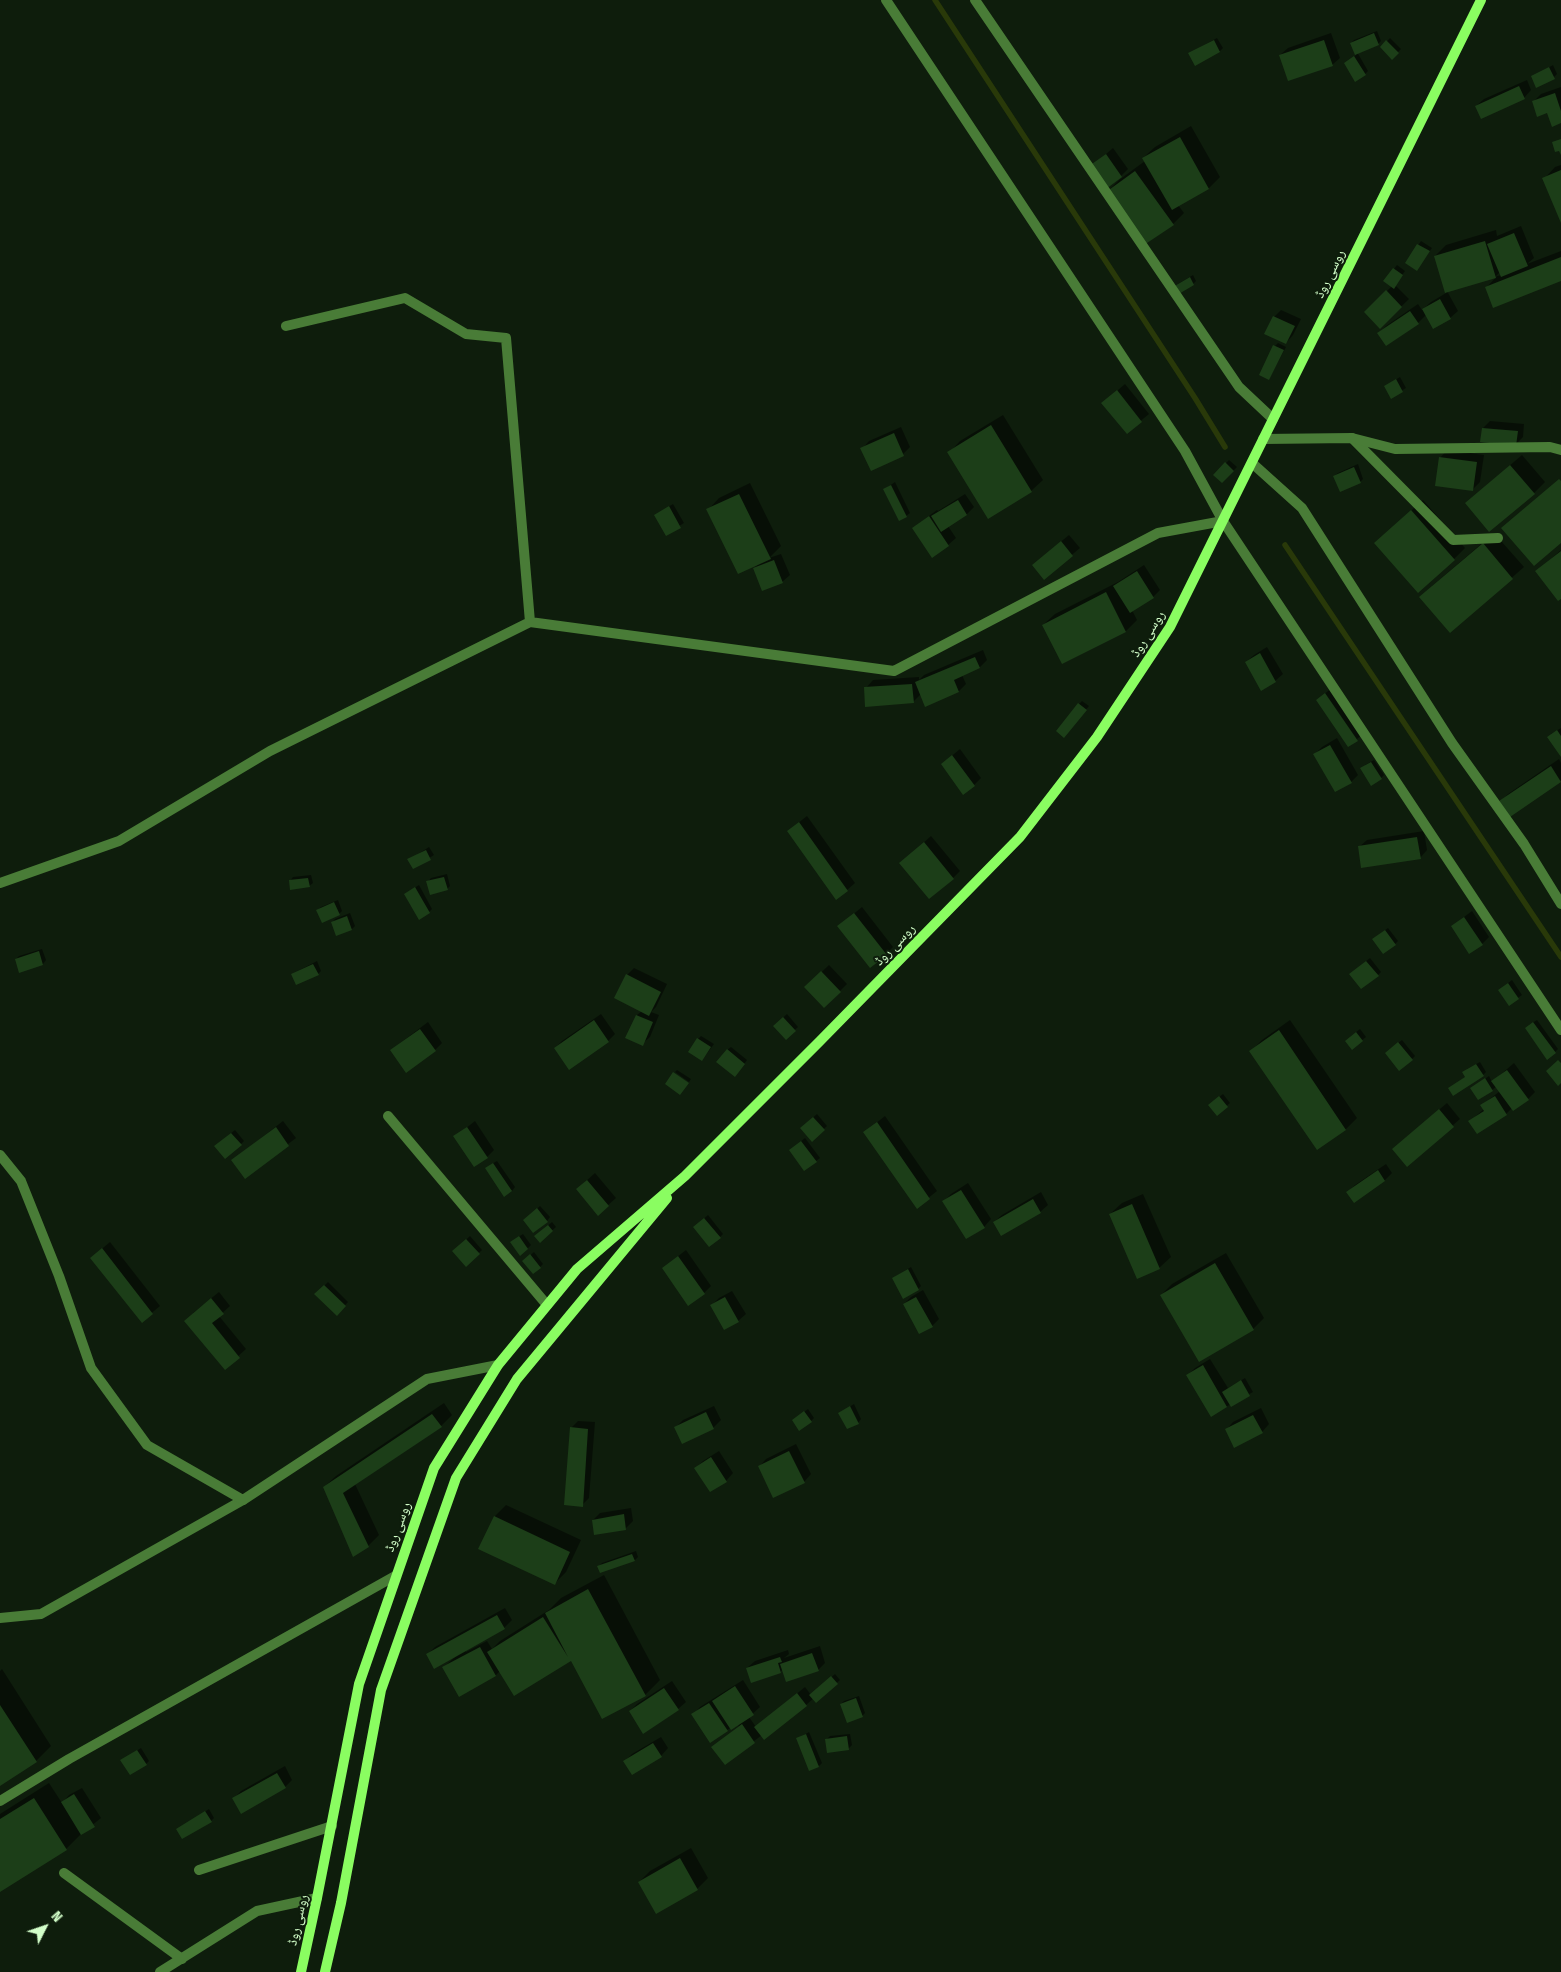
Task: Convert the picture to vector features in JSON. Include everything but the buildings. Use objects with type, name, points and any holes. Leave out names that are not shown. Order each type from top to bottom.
[{"type":"main road","name":"روسی روڈ","points":[[301,1972],[318,1898],[359,1684],[434,1468],[498,1365],[577,1269],[685,1176],[1020,837],[1097,737],[1170,627],[1481,0]]},
{"type":"main road","name":"روسی روڈ","points":[[325,1972],[341,1903],[381,1690],[456,1478],[517,1379],[685,1176]]},
{"type":"street","points":[[886,0],[1185,451],[1223,521],[1561,1030]]},
{"type":"street","points":[[975,0],[1239,388],[1273,419]]},
{"type":"street","points":[[286,326],[405,298],[466,334],[506,338],[530,622]]},
{"type":"street","points":[[1263,440],[1352,438],[1395,449],[1550,447],[1561,450]]},
{"type":"street","points":[[1352,438],[1453,540],[1498,538]]},
{"type":"street","points":[[1252,463],[1302,508],[1452,743],[1524,844],[1561,904]]},
{"type":"street","points":[[0,883],[119,842],[270,751],[530,622],[894,672],[1158,533],[1223,521]]},
{"type":"street","points":[[388,1116],[548,1305]]},
{"type":"street","points":[[0,1155],[21,1180],[59,1276],[90,1368],[147,1445],[243,1500]]},
{"type":"street","points":[[0,1618],[41,1614],[243,1500],[427,1379],[498,1365]]},
{"type":"street","points":[[0,1800],[77,1754],[395,1576]]},
{"type":"street","points":[[199,1870],[332,1826]]},
{"type":"street","points":[[64,1872],[182,1958]]},
{"type":"street","points":[[160,1972],[257,1911],[318,1898]]},
{"type":"waterway","points":[[935,0],[1195,398],[1225,447]]},
{"type":"waterway","points":[[1285,545],[1561,957]]}]
